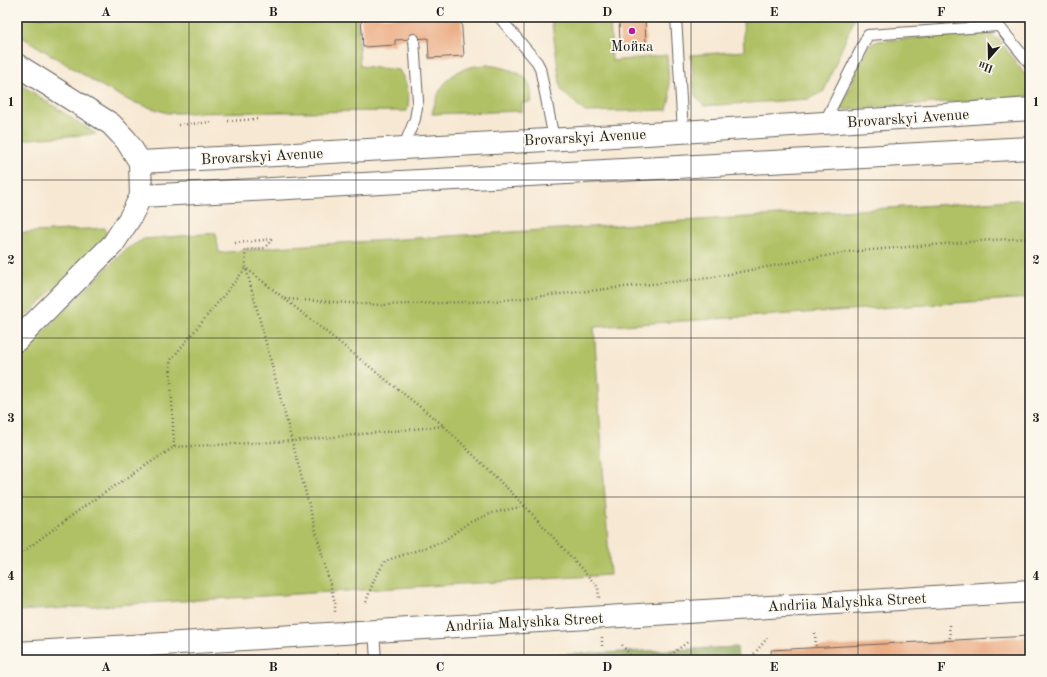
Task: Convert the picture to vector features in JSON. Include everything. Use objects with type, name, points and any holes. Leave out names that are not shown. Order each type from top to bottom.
[{"type":"main road","points":[[17,65],[111,124],[126,140],[140,162],[141,196],[130,218],[113,244],[17,340]]},
{"type":"main road","name":"Brovarskyi Avenue","points":[[140,162],[402,149],[823,124],[1030,109]]},
{"type":"main road","points":[[141,196],[1030,148]]},
{"type":"main road","name":"Andriia Malyshka Street","points":[[17,653],[1030,591]]},
{"type":"lane","points":[[499,17],[540,68],[554,139]]},
{"type":"lane","points":[[676,17],[683,132]]},
{"type":"lane","points":[[823,124],[868,36],[999,26],[1030,64]]},
{"type":"lane","points":[[402,149],[414,119],[418,101],[414,39]]},
{"type":"lane","points":[[374,631],[376,660]]},
{"type":"path","points":[[228,121],[258,119]]},
{"type":"path","points":[[178,125],[213,122]]},
{"type":"path","points":[[285,299],[380,305],[495,301],[708,278],[848,252],[1030,238]]},
{"type":"path","points":[[235,243],[272,239],[265,248],[245,250],[246,268],[335,604]]},
{"type":"path","points":[[246,268],[444,426],[525,506],[598,587]]},
{"type":"path","points":[[174,447],[170,361],[246,268]]},
{"type":"path","points":[[17,556],[89,503],[174,447],[293,441],[444,426]]},
{"type":"path","points":[[366,602],[374,580],[385,561],[442,542],[468,522],[492,513],[525,506]]},
{"type":"path","points":[[949,625],[950,640]]},
{"type":"path","points":[[815,633],[816,648]]},
{"type":"path","points":[[749,660],[769,636]]},
{"type":"path","points":[[664,660],[689,641]]},
{"type":"path","points":[[622,645],[634,660]]},
{"type":"green space","points":[[17,17],[357,17],[360,66],[399,70],[408,90],[409,100],[407,111],[167,113],[130,101],[100,85],[17,34]]},
{"type":"green space","points":[[551,17],[610,17],[612,61],[667,55],[670,98],[667,110],[585,112],[561,90]]},
{"type":"green space","points":[[743,17],[855,17],[824,91],[809,99],[704,106],[695,95],[691,55],[744,51]]},
{"type":"green space","points":[[983,33],[992,35],[1000,41],[1030,81],[1030,96],[840,110],[865,52],[870,45],[878,41]]},
{"type":"green space","points":[[487,65],[511,70],[522,75],[530,86],[532,102],[522,103],[522,111],[432,114],[439,93],[450,78],[465,69]]},
{"type":"green space","points":[[17,82],[96,134],[17,140]]},
{"type":"green space","points":[[1030,199],[1030,298],[594,327],[610,575],[17,611],[17,358],[126,249],[144,239],[216,233],[219,253],[276,247]]},
{"type":"green space","points":[[105,228],[106,238],[17,325],[17,233]]},
{"type":"green space","points":[[737,647],[738,660],[441,660]]},
{"type":"building","points":[[361,17],[461,17],[464,56],[429,58],[428,38],[395,40],[395,45],[363,47]]},
{"type":"building","name":"Мойка","points":[[619,17],[645,17],[646,46],[620,46]]},
{"type":"building","points":[[920,17],[959,17],[951,26]]},
{"type":"building","points":[[1030,636],[1030,660],[772,660],[771,650]]},
{"type":"place","name":"Мойка","points":[[632,31]]}]
